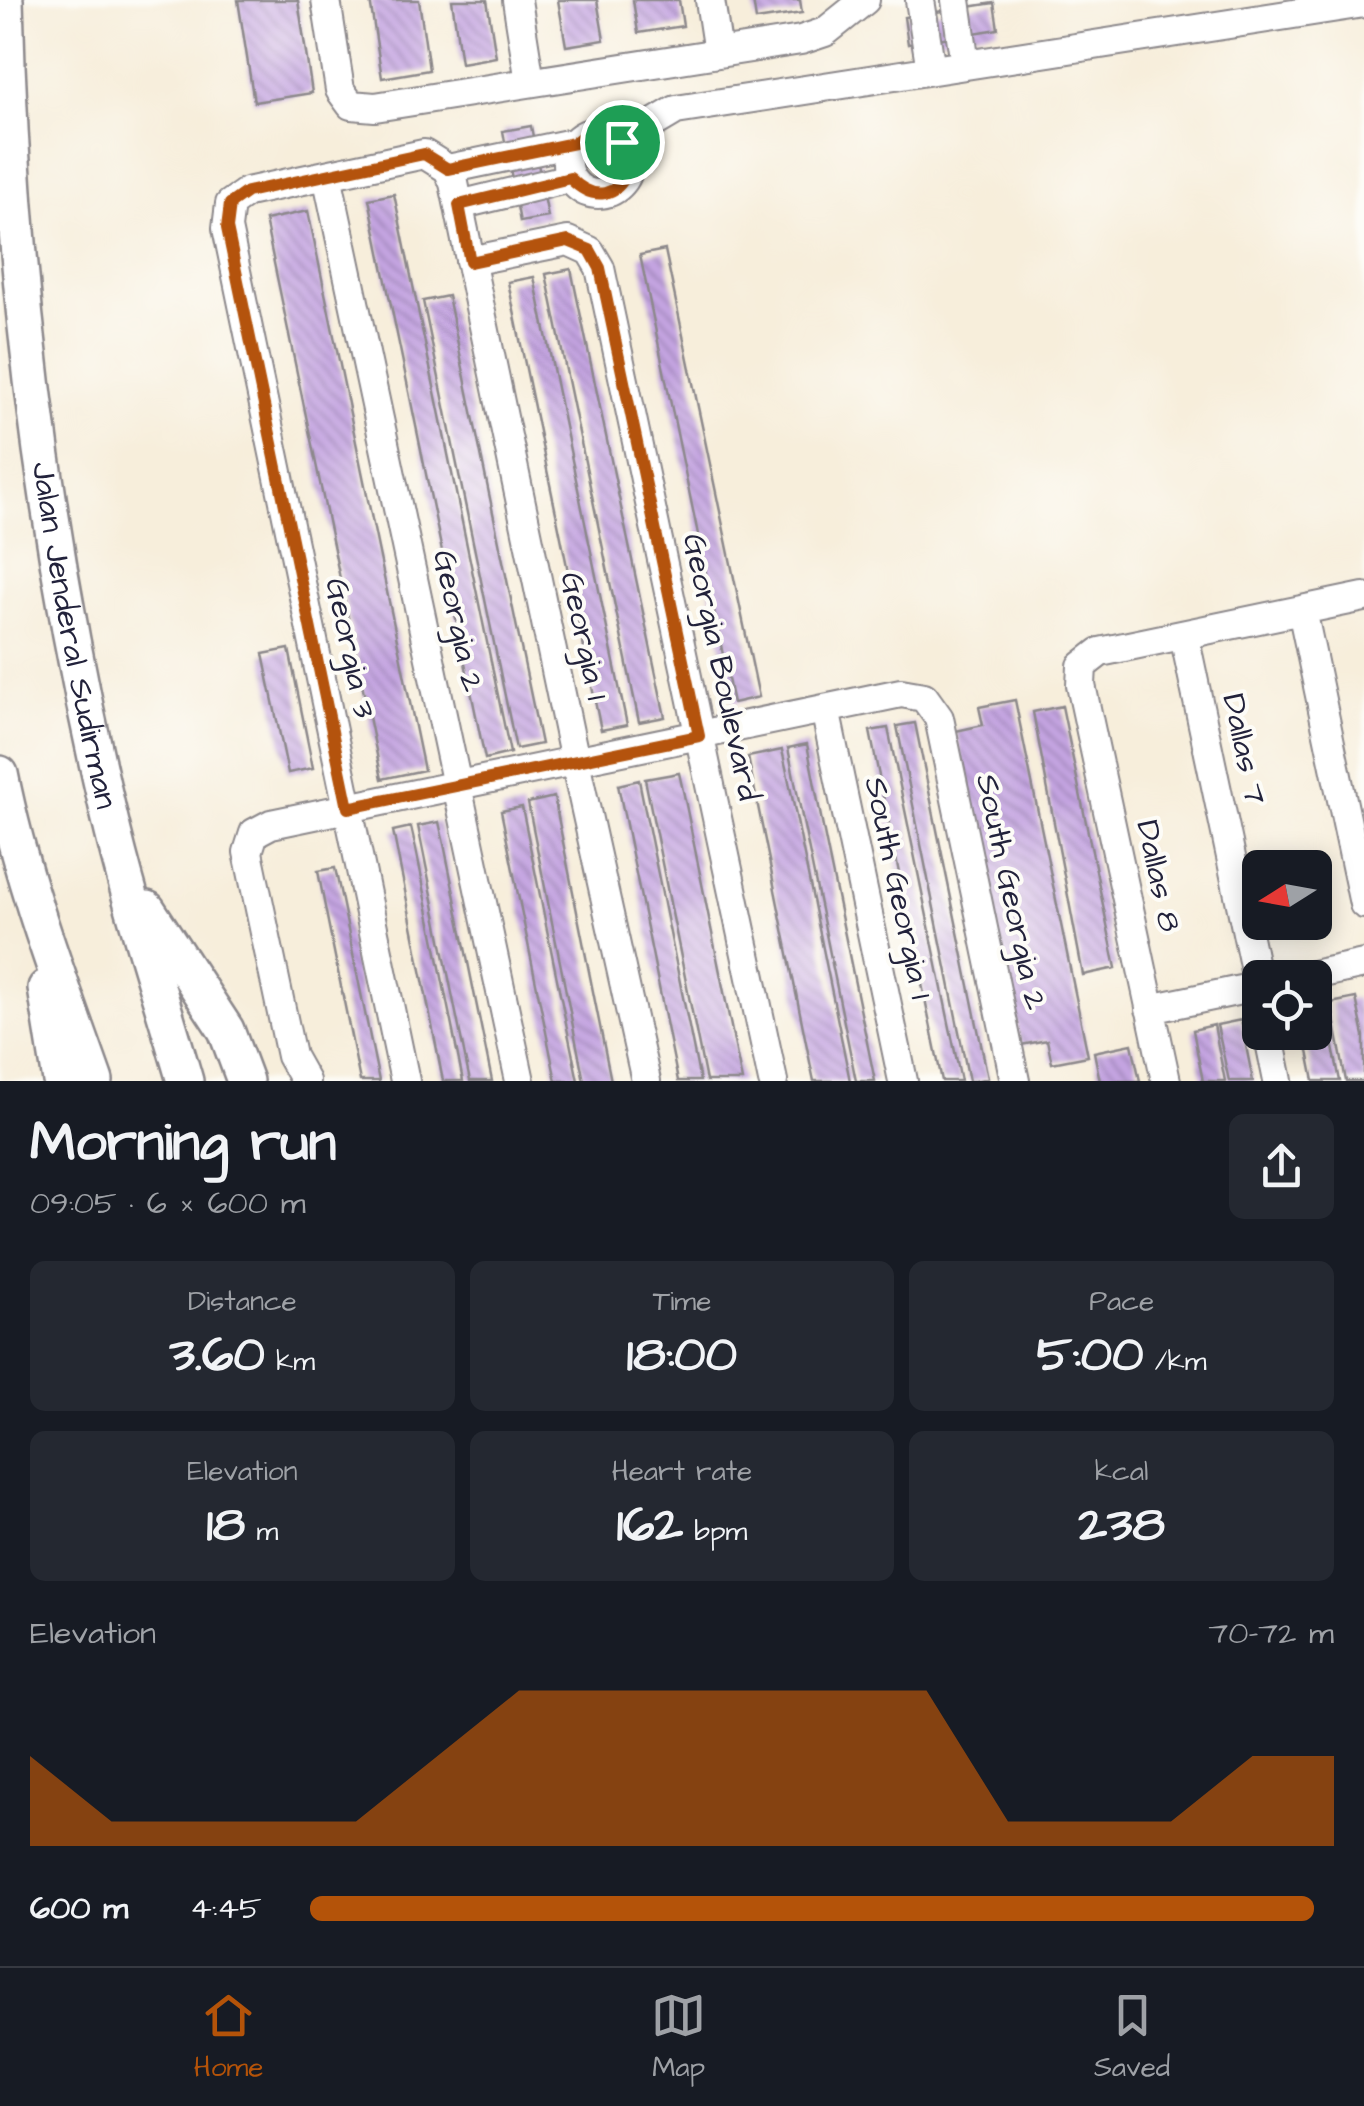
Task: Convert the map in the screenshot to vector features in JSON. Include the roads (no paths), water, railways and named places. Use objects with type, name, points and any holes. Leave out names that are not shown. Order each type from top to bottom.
[{"type":"main road","name":"Jalan Jenderal Sudirman","points":[[5,0],[8,123],[25,338],[58,559],[108,813],[184,1081]]},
{"type":"main road","points":[[0,774],[12,837],[32,904],[96,1081]]},
{"type":"main road","points":[[128,879],[226,1030],[245,1081]]},
{"type":"main road","points":[[32,904],[61,1081]]},
{"type":"street","points":[[326,0],[340,90],[351,105],[375,107],[800,40],[825,32],[865,0]]},
{"type":"street","points":[[518,0],[530,82]]},
{"type":"street","points":[[710,0],[718,53]]},
{"type":"street","points":[[920,0],[931,70]]},
{"type":"street","points":[[956,0],[965,65]]},
{"type":"street","points":[[622,142],[676,110],[1364,4]]},
{"type":"street","points":[[327,175],[424,154],[448,169],[574,143],[588,132],[607,132],[622,142],[630,158],[628,175],[616,189],[599,195],[582,190],[570,178],[566,160],[574,143]]},
{"type":"street","name":"Georgia 1","points":[[448,169],[459,205],[646,1081]]},
{"type":"street","name":"Georgia 3","points":[[327,175],[247,192],[230,204],[227,228],[405,1081]]},
{"type":"street","name":"Georgia 2","points":[[327,175],[520,1081]]},
{"type":"street","points":[[459,205],[570,178]]},
{"type":"street","name":"Georgia Boulevard","points":[[470,262],[568,241],[590,250],[600,268],[772,1081]]},
{"type":"street","points":[[1184,635],[1364,597]]},
{"type":"street","points":[[1302,610],[1364,904]]},
{"type":"street","name":"Dallas 8","points":[[1166,1081],[1081,685],[1082,666],[1100,652],[1184,635]]},
{"type":"street","name":"Dallas 7","points":[[1184,635],[1253,960]]},
{"type":"street","name":"South Georgia 2","points":[[825,709],[901,693],[924,696],[938,718],[1015,1081]]},
{"type":"street","points":[[305,1081],[291,1056],[248,852],[254,833],[272,824],[825,709]]},
{"type":"street","name":"South Georgia 1","points":[[825,709],[903,1081]]},
{"type":"street","points":[[1332,971],[1364,964]]},
{"type":"street","points":[[1150,1009],[1242,992]]},
{"type":"street","points":[[1272,1050],[1278,1081]]}]
